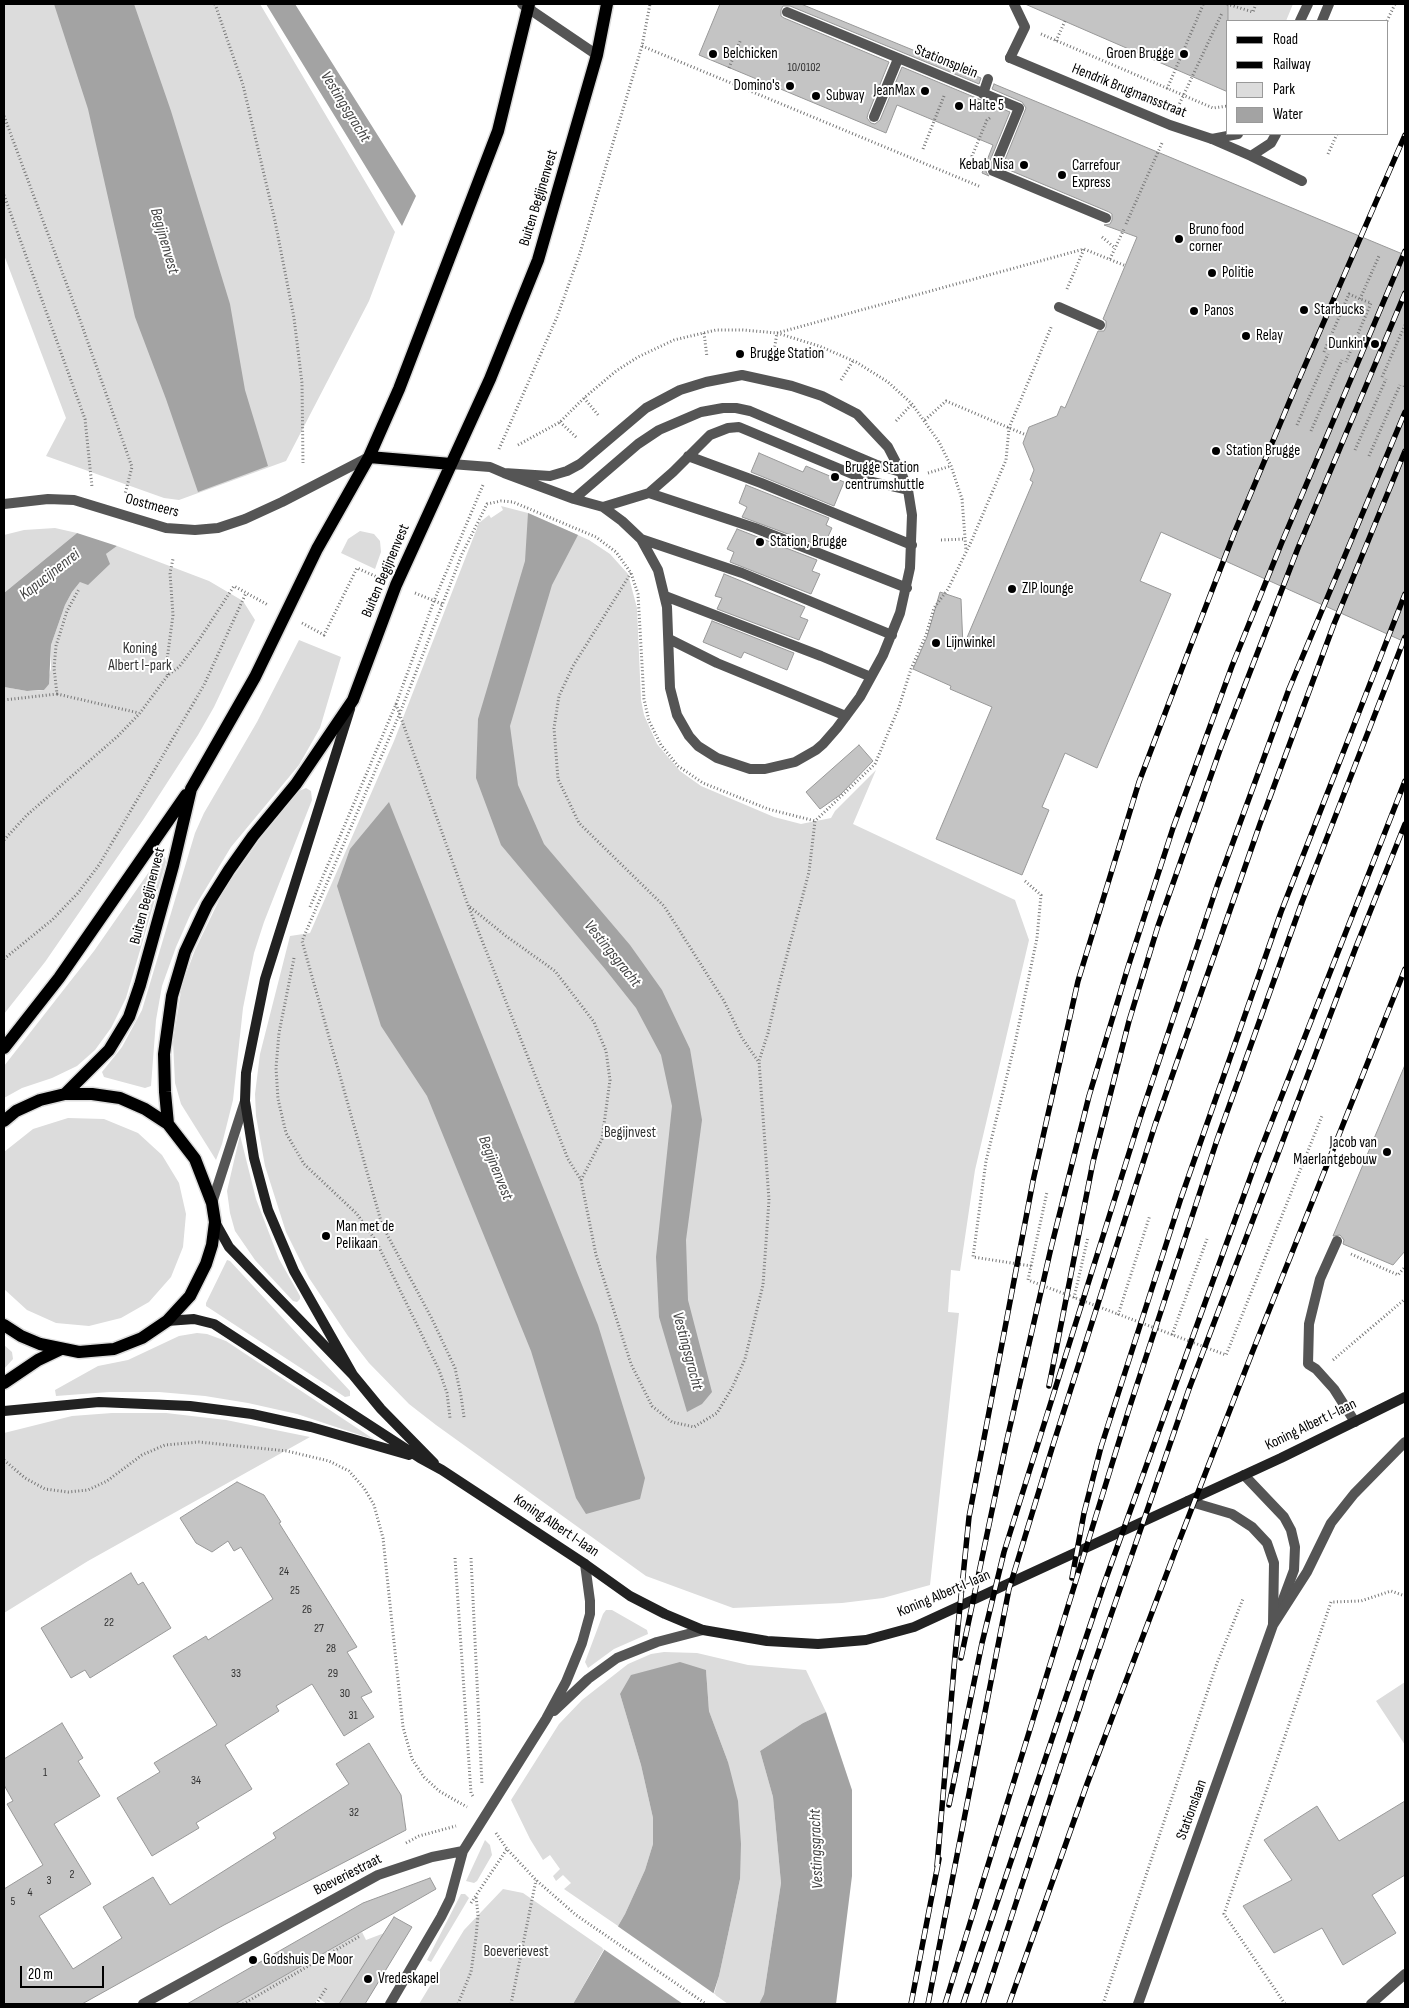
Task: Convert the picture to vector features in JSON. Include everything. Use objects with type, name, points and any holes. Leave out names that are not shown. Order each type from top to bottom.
[{"type":"main road","name":"Buiten Begijnenvest","points":[[168,1124],[164,1092],[164,1054],[172,996],[185,952],[207,905],[229,870],[253,836],[296,784],[352,700],[396,585],[490,379],[538,260],[597,55],[607,4]]},
{"type":"main road","name":"Buiten Begijnenvest","points":[[65,1094],[109,1050],[129,1017],[140,985],[173,866],[191,789],[255,677],[317,549],[369,457],[405,374],[498,131],[526,5]]},
{"type":"main road","points":[[369,457],[451,464]]},
{"type":"main road","points":[[352,700],[265,979],[246,1072],[244,1101],[254,1158],[274,1225],[294,1272],[353,1375]]},
{"type":"main road","points":[[4,1048],[59,978],[191,789]]},
{"type":"main road","points":[[4,1121],[16,1111],[40,1100],[65,1094],[92,1094],[120,1098],[145,1109],[168,1124],[196,1159],[212,1203],[215,1222],[212,1245],[199,1280],[190,1296],[167,1322],[142,1338],[114,1349],[79,1352],[40,1344],[21,1336],[4,1325]]},
{"type":"main road","name":"Koning Albert I-laan","points":[[215,1222],[229,1247],[353,1375],[381,1409],[442,1470]]},
{"type":"main road","name":"Koning Albert I-laan","points":[[167,1322],[194,1319],[214,1324],[420,1458],[442,1470],[585,1564],[630,1596],[665,1614],[703,1630],[767,1641],[818,1644],[866,1640],[914,1627],[1244,1475],[1405,1397]]},
{"type":"main road","points":[[4,1384],[38,1360],[61,1349]]},
{"type":"main road","points":[[4,1411],[99,1402],[190,1406],[282,1420],[420,1458]]},
{"type":"street","points":[[1014,4],[1025,27]]},
{"type":"street","points":[[1300,20],[1308,4]]},
{"type":"street","points":[[1322,20],[1329,4]]},
{"type":"street","points":[[526,5],[597,55]]},
{"type":"street","name":"Stationsplein","points":[[786,12],[1018,108],[992,171],[1106,218]]},
{"type":"street","name":"Hendrik Brugmansstraat","points":[[1025,27],[1010,58],[1170,125],[1212,139],[1237,135]]},
{"type":"street","name":"Stationsplein","points":[[874,116],[898,58]]},
{"type":"street","name":"Stationsplein","points":[[983,94],[988,79]]},
{"type":"street","points":[[1251,156],[1271,143],[1275,135]]},
{"type":"street","points":[[1212,139],[1302,181]]},
{"type":"street","points":[[1059,308],[1100,325]]},
{"type":"street","points":[[451,464],[490,467],[504,473],[574,499],[604,507],[641,539],[658,570],[665,596],[668,616],[670,688],[677,715],[689,736],[698,746],[717,758],[739,766],[765,769],[795,762],[816,750],[846,716],[871,678],[892,635],[907,588],[912,545],[912,516],[908,490],[902,472],[888,447],[857,414],[822,396],[792,386],[742,375],[706,382],[671,394],[646,408],[580,464],[567,471],[550,476],[504,473]]},
{"type":"street","points":[[574,499],[638,444],[659,430],[701,412],[723,408],[750,410],[877,465],[902,472]]},
{"type":"street","points":[[604,507],[649,492],[710,435],[728,428],[739,427],[869,480],[908,490]]},
{"type":"street","points":[[688,456],[761,483],[912,545]]},
{"type":"street","name":"Oostmeers","points":[[4,504],[48,499],[74,500],[166,528],[195,530],[218,528],[245,519],[369,457]]},
{"type":"street","points":[[649,492],[755,528],[907,588]]},
{"type":"street","points":[[641,539],[742,573],[892,635]]},
{"type":"street","points":[[665,596],[822,656],[871,678]]},
{"type":"street","points":[[669,639],[717,664],[846,716]]},
{"type":"street","points":[[212,1203],[244,1101]]},
{"type":"street","points":[[1335,1244],[1320,1279],[1309,1324],[1308,1364],[1316,1369],[1334,1389],[1355,1422]]},
{"type":"street","name":"Stationslaan","points":[[1273,1626],[1307,1572],[1331,1523],[1384,1461],[1405,1442]]},
{"type":"street","name":"Stationslaan","points":[[1138,2004],[1294,1570],[1295,1547],[1291,1530],[1284,1517],[1244,1475]]},
{"type":"street","name":"Stationslaan","points":[[1188,1501],[1232,1514],[1252,1527],[1267,1543],[1274,1563],[1273,1626]]},
{"type":"street","points":[[390,2004],[441,1918],[450,1899],[463,1851],[546,1719],[566,1682],[587,1627],[590,1601],[585,1564]]},
{"type":"street","points":[[546,1719],[588,1679],[617,1658],[657,1642],[703,1630]]},
{"type":"street","name":"Boeveriestraat","points":[[143,2004],[378,1874],[432,1857],[463,1851]]},
{"type":"street","points":[[1371,2004],[1405,1974]]},
{"type":"path","points":[[215,4],[243,86],[275,221],[288,289],[302,383],[303,463]]},
{"type":"path","points":[[309,910],[396,704],[434,601],[490,467],[542,353],[580,253],[642,46],[650,4]]},
{"type":"path","points":[[1167,89],[1203,4]]},
{"type":"path","points":[[1226,4],[1253,12],[1256,4]]},
{"type":"path","points":[[1387,20],[1395,4]]},
{"type":"path","points":[[1110,259],[1222,13]]},
{"type":"path","points":[[1056,41],[1065,21]]},
{"type":"path","points":[[1025,27],[1213,108],[1226,106]]},
{"type":"path","points":[[729,68],[741,39]]},
{"type":"path","points":[[642,46],[989,190]]},
{"type":"path","points":[[922,149],[942,102]]},
{"type":"path","points":[[4,116],[80,320],[132,467],[125,494]]},
{"type":"path","points":[[972,156],[987,120]]},
{"type":"path","points":[[1328,154],[1337,135]]},
{"type":"path","points":[[4,195],[85,419],[92,482],[90,505]]},
{"type":"path","points":[[1097,235],[1115,248]]},
{"type":"path","points":[[396,704],[468,905],[568,1159],[581,1180],[596,1255],[630,1364],[652,1406],[672,1422],[694,1427],[717,1413],[732,1388],[745,1359],[763,1285],[769,1200],[759,1062],[809,872],[815,822],[875,764],[899,707],[934,608],[948,589],[1006,460],[1009,428],[1084,248]]},
{"type":"path","points":[[777,333],[1084,248],[1126,266]]},
{"type":"path","points":[[1360,298],[1379,256]]},
{"type":"path","points":[[1297,424],[1349,294],[1360,298],[1371,304],[1311,431]]},
{"type":"path","points":[[1355,450],[1405,324]]},
{"type":"path","points":[[518,445],[560,422],[584,398],[616,371],[638,357],[674,340],[716,330],[777,333],[819,346],[853,360],[888,382],[912,404],[940,442],[951,466],[962,498],[966,552]]},
{"type":"path","points":[[704,333],[707,357]]},
{"type":"path","points":[[773,357],[777,333]]},
{"type":"path","points":[[841,380],[853,360]]},
{"type":"path","points":[[1369,456],[1403,385]]},
{"type":"path","points":[[584,398],[599,416]]},
{"type":"path","points":[[925,420],[946,401],[1026,435]]},
{"type":"path","points":[[896,421],[912,404]]},
{"type":"path","points":[[560,422],[577,438]]},
{"type":"path","points":[[928,474],[951,466]]},
{"type":"path","points":[[464,1417],[455,1368],[432,1319],[382,1225],[302,941],[400,713],[462,554],[487,504],[501,501],[513,502],[596,537],[616,552],[631,573],[573,666],[559,696],[554,728],[558,779],[578,823],[664,906],[724,1001],[742,1038],[759,1062]]},
{"type":"path","points":[[941,540],[965,539]]},
{"type":"path","points":[[168,675],[173,615],[170,574],[173,559]]},
{"type":"path","points":[[357,568],[374,576]]},
{"type":"path","points":[[4,840],[27,815],[118,736],[140,713],[168,675],[179,667],[197,643],[234,586]]},
{"type":"path","points":[[57,694],[54,668],[56,646],[67,611],[79,589]]},
{"type":"path","points":[[4,959],[52,920],[78,893],[99,865],[204,685],[246,593]]},
{"type":"path","points":[[4,700],[57,694],[140,713]]},
{"type":"path","points":[[1025,881],[1041,895],[1037,938],[1015,1043],[986,1161],[973,1257],[1031,1266]]},
{"type":"path","points":[[468,905],[506,936],[556,971],[594,1022],[606,1050],[610,1080],[602,1139],[581,1180]]},
{"type":"path","points":[[294,956],[279,1033],[276,1068],[278,1099],[286,1133],[304,1164],[330,1191],[358,1214],[376,1241],[439,1370],[447,1393],[450,1418]]},
{"type":"path","points":[[1047,1192],[1028,1280],[1226,1355],[1322,1116]]},
{"type":"path","points":[[1118,1315],[1150,1215]]},
{"type":"path","points":[[1074,1298],[1088,1237]]},
{"type":"path","points":[[1172,1335],[1207,1239]]},
{"type":"path","points":[[1335,1244],[1398,1275],[1405,1267]]},
{"type":"path","points":[[1316,1369],[1328,1364],[1405,1299]]},
{"type":"path","points":[[4,1460],[25,1478],[45,1489],[68,1492],[88,1490],[107,1481],[142,1455],[165,1445],[199,1442],[287,1451],[329,1461],[349,1471],[364,1488],[374,1505],[383,1538],[403,1727],[412,1759],[424,1778],[439,1792],[486,1817]]},
{"type":"path","points":[[454,1558],[471,1793],[486,1817]]},
{"type":"path","points":[[471,1558],[480,1772],[486,1817]]},
{"type":"path","points":[[1285,2004],[1224,1914],[1331,1602],[1361,1601],[1391,1591],[1405,1596]]},
{"type":"path","points":[[1102,2004],[1217,1662],[1243,1599]]},
{"type":"path","points":[[458,2004],[471,1972],[478,1915],[476,1895],[507,1850],[536,1880],[576,1914],[706,2004]]},
{"type":"path","points":[[511,2004],[536,1880]]},
{"type":"path","points":[[243,2004],[360,1936]]},
{"type":"path","points":[[316,2004],[327,1987]]},
{"type":"green space","points":[[4,4],[260,4],[395,232],[369,301],[286,461],[179,500],[164,498],[46,456],[66,418],[4,255]]},
{"type":"green space","points":[[1186,4],[1293,4],[1286,20],[1226,21]]},
{"type":"green space","name":"Begijnvest","points":[[501,506],[528,513],[589,540],[610,554],[628,574],[637,608],[641,700],[644,715],[657,744],[680,771],[701,786],[774,817],[801,824],[831,818],[835,811],[876,770],[853,824],[1015,900],[1029,940],[975,1170],[960,1271],[951,1270],[948,1312],[959,1313],[930,1585],[883,1598],[842,1603],[733,1608],[646,1576],[409,1404],[369,1363],[348,1336],[309,1278],[286,1232],[265,1166],[256,1116],[255,1094],[260,1054],[290,936],[310,933],[394,741],[479,523],[489,515],[491,518],[503,510]]},
{"type":"green space","points":[[55,528],[77,533],[4,593],[4,535],[24,530]]},
{"type":"green space","points":[[360,531],[374,534],[380,541],[381,552],[375,569],[341,553],[348,539]]},
{"type":"green space","name":"Koning Albert I-park","points":[[117,546],[209,581],[243,601],[255,620],[214,707],[198,735],[143,820],[45,962],[4,1014],[4,687],[27,691],[44,690],[51,669],[51,645],[65,605],[80,582],[106,554]]},
{"type":"green space","points":[[299,640],[341,657],[320,728],[299,765],[231,847],[191,913],[162,986],[156,1020],[151,1086],[145,1088],[104,1077],[102,1072],[122,1047],[142,1010],[195,833],[204,813],[257,722]]},
{"type":"green space","points":[[306,788],[311,791],[312,800],[264,922],[254,953],[243,1008],[233,1100],[216,1160],[181,1104],[175,1083],[173,1041],[182,985],[195,950],[224,890],[260,839],[299,791]]},
{"type":"green space","points":[[160,856],[165,857],[166,862],[126,998],[111,1028],[95,1050],[77,1066],[52,1078],[22,1088],[4,1098],[4,1066],[94,951]]},
{"type":"green space","points":[[68,1118],[104,1119],[138,1133],[162,1155],[179,1183],[186,1214],[183,1247],[171,1277],[149,1302],[121,1318],[89,1326],[56,1323],[27,1310],[4,1289],[4,1152],[33,1129]]},
{"type":"green space","points":[[240,1135],[256,1199],[279,1259],[300,1296],[297,1302],[293,1301],[255,1260],[235,1231],[227,1191]]},
{"type":"green space","points":[[227,1260],[230,1261],[350,1391],[350,1396],[345,1397],[206,1306]]},
{"type":"green space","points":[[197,1333],[207,1334],[226,1341],[375,1440],[297,1414],[205,1396],[159,1392],[109,1392],[56,1396],[55,1390],[98,1366],[128,1360],[179,1336]]},
{"type":"green space","points":[[4,1345],[12,1352],[13,1359],[4,1369]]},
{"type":"green space","points":[[112,1413],[166,1413],[226,1420],[310,1437],[88,1561],[4,1613],[4,1433],[72,1416]]},
{"type":"green space","points":[[606,1610],[612,1610],[647,1630],[648,1634],[614,1649],[588,1668],[585,1662]]},
{"type":"green space","points":[[664,1652],[697,1653],[748,1665],[806,1670],[826,1712],[803,1723],[760,1751],[773,1797],[781,1883],[764,1994],[759,2004],[728,2004],[714,1994],[740,1879],[728,1762],[709,1711],[706,1670],[620,1694],[641,1765],[653,1818],[653,1844],[645,1870],[618,1926],[564,1889],[571,1883],[563,1875],[556,1881],[553,1876],[560,1869],[550,1855],[543,1860],[530,1839],[511,1800],[559,1724],[582,1700],[628,1664],[651,1654]]},
{"type":"green space","points":[[1405,1682],[1405,1745],[1376,1701]]},
{"type":"green space","points":[[485,1840],[490,1845],[492,1855],[477,1881],[474,1883],[466,1881]]},
{"type":"green space","name":"Boeverievest","points":[[503,1889],[523,1893],[604,1949],[573,2004],[419,2004],[464,1930]]},
{"type":"green space","points":[[461,1894],[465,1894],[469,1898],[431,1962],[427,1960]]},
{"type":"green space","points":[[362,1932],[366,1940],[387,1932],[396,1953],[365,2004],[327,2004],[318,1998],[314,2004],[235,2004]]},
{"type":"water","name":"Begijnenvest","points":[[54,4],[134,4],[171,111],[230,304],[245,390],[268,466],[198,492],[135,317],[88,109]]},
{"type":"water","name":"Vestingsgracht","points":[[266,4],[295,4],[416,196],[402,226]]},
{"type":"water","name":"Vestingsgracht","points":[[528,513],[578,535],[552,585],[510,726],[518,785],[544,844],[630,945],[662,990],[690,1049],[702,1120],[686,1240],[688,1300],[712,1392],[702,1404],[687,1412],[659,1317],[656,1257],[672,1106],[661,1055],[636,1008],[501,845],[476,778],[478,719],[525,561]]},
{"type":"water","name":"Kapucijnenrei","points":[[77,533],[117,546],[106,554],[110,564],[88,585],[80,582],[65,605],[51,645],[49,684],[44,690],[27,691],[4,687],[4,593]]},
{"type":"water","name":"Begijnenvest","points":[[389,802],[598,1325],[645,1478],[640,1499],[586,1514],[576,1498],[531,1351],[427,1096],[381,1026],[337,886],[350,849]]},
{"type":"water","points":[[680,1662],[706,1670],[709,1711],[728,1762],[738,1801],[741,1844],[740,1879],[719,1976],[710,2004],[573,2004],[625,1914],[645,1870],[653,1844],[653,1818],[641,1765],[620,1694],[631,1675]]},
{"type":"water","name":"Vestingsgracht","points":[[826,1712],[852,1790],[852,1876],[836,2004],[759,2004],[764,1994],[781,1883],[773,1797],[760,1751],[803,1723]]},
{"type":"pier","points":[[616,1925],[716,1995],[712,2004],[683,2004],[602,1948]]},
{"type":"building","points":[[720,4],[801,4],[981,78],[979,84],[790,6],[783,6],[781,10],[781,16],[784,18],[889,62],[868,114],[867,118],[871,123],[875,124],[880,120],[902,67],[1010,112],[987,168],[986,172],[989,176],[982,173],[993,145],[897,105],[886,133],[699,55]]},
{"type":"building","name":"Groen Brugge","points":[[1025,4],[1228,4],[1228,20],[1226,20],[1226,91]]},
{"type":"building","name":"Station Brugge","points":[[994,84],[1405,255],[1405,642],[1161,532],[1140,581],[1171,594],[1097,768],[1065,753],[1042,807],[1049,810],[1022,875],[936,839],[992,707],[950,689],[951,686],[913,669],[927,637],[940,592],[961,599],[963,647],[1033,482],[1030,480],[1034,470],[1023,443],[1029,427],[1057,416],[1061,406],[1065,408],[1098,331],[1104,331],[1106,327],[1106,321],[1103,319],[1137,237],[1104,225],[1110,224],[1112,220],[1112,214],[1109,212],[1002,167],[1026,108],[1022,102],[992,89]]},
{"type":"building","points":[[759,453],[803,472],[806,466],[844,482],[834,506],[751,472]]},
{"type":"building","points":[[746,485],[829,518],[826,525],[832,528],[823,547],[742,517],[747,507],[739,503]]},
{"type":"building","points":[[737,529],[817,560],[812,571],[820,574],[811,594],[730,562],[734,552],[727,549]]},
{"type":"building","points":[[724,574],[805,607],[800,617],[808,620],[799,640],[717,609],[722,598],[715,596]]},
{"type":"building","points":[[712,621],[794,653],[787,670],[744,652],[741,658],[703,642]]},
{"type":"building","points":[[859,745],[873,761],[840,795],[820,809],[806,792]]},
{"type":"building","name":"Jacob van Maerlantgebouw","points":[[1405,1065],[1405,1251],[1393,1265],[1343,1244],[1344,1240],[1340,1235],[1333,1236]]},
{"type":"building","points":[[237,1482],[264,1495],[281,1522],[279,1523],[357,1647],[347,1652],[372,1692],[361,1697],[374,1717],[344,1736],[312,1684],[276,1706],[279,1711],[225,1745],[252,1789],[196,1823],[199,1828],[152,1856],[117,1798],[160,1772],[154,1763],[217,1725],[173,1656],[206,1636],[208,1640],[273,1599],[241,1547],[234,1551],[228,1541],[212,1552],[196,1543],[180,1518]]},
{"type":"building","points":[[131,1573],[138,1585],[143,1582],[171,1628],[90,1678],[85,1670],[71,1678],[41,1628]]},
{"type":"building","points":[[62,1723],[83,1758],[78,1761],[100,1796],[54,1824],[91,1884],[39,1916],[73,1969],[122,1938],[103,1907],[153,1877],[170,1905],[276,1838],[273,1833],[349,1784],[336,1764],[369,1743],[401,1795],[406,1830],[224,1925],[82,2004],[4,2004],[4,1889],[43,1865],[7,1804],[13,1801],[4,1785],[4,1759]]},
{"type":"building","points":[[1405,1801],[1405,1875],[1372,1895],[1396,1933],[1343,1965],[1322,1928],[1274,1953],[1243,1906],[1292,1880],[1264,1840],[1317,1806],[1339,1841]]},
{"type":"building","points":[[430,1878],[436,1889],[235,2004],[187,2004],[363,1903]]},
{"type":"building","points":[[394,1917],[412,1927],[365,2004],[339,2004]]},
{"type":"railway","points":[[937,1866],[969,1517],[1033,1181],[1078,981],[1139,782],[1189,650],[1235,531],[1405,135]]},
{"type":"railway","points":[[961,1658],[1006,1444],[1051,1248],[1089,1096],[1128,967],[1173,828],[1232,666],[1282,542],[1405,251]]},
{"type":"railway","points":[[1049,1386],[1093,1162],[1129,1021],[1158,926],[1221,747],[1298,548],[1405,293]]},
{"type":"railway","points":[[949,1805],[982,1643],[1004,1552],[1140,1118],[1217,886],[1289,689],[1405,412]]},
{"type":"railway","points":[[928,2004],[1009,1589],[1053,1445],[1155,1125],[1260,824],[1334,624],[1405,451]]},
{"type":"railway","points":[[1072,1578],[1084,1513],[1101,1447],[1181,1198],[1281,912],[1405,594]]},
{"type":"railway","points":[[945,2004],[1129,1409],[1217,1140],[1302,902],[1405,637]]},
{"type":"railway","points":[[963,2004],[1104,1584],[1167,1408],[1257,1159],[1405,781]]},
{"type":"railway","points":[[983,2004],[1091,1673],[1189,1389],[1356,947],[1405,824]]},
{"type":"railway","points":[[1009,2004],[1087,1784],[1176,1549],[1405,969]]},
{"type":"railway","points":[[911,2004],[939,1859]]},
{"type":"place","name":"Belchicken","points":[[713,54]]},
{"type":"place","name":"Groen Brugge","points":[[1184,54]]},
{"type":"place","name":"Domino's","points":[[790,86]]},
{"type":"place","name":"JeanMax","points":[[925,91]]},
{"type":"place","name":"Subway","points":[[816,96]]},
{"type":"place","name":"Halte 5","points":[[959,106]]},
{"type":"place","name":"Kebab Nisa","points":[[1024,165]]},
{"type":"place","name":"Carrefour Express","points":[[1062,175]]},
{"type":"place","name":"Bruno food corner","points":[[1179,239]]},
{"type":"place","name":"Politie","points":[[1212,273]]},
{"type":"place","name":"Starbucks","points":[[1304,310]]},
{"type":"place","name":"Panos","points":[[1194,311]]},
{"type":"place","name":"Relay","points":[[1246,336]]},
{"type":"place","name":"Dunkin'","points":[[1375,344]]},
{"type":"place","name":"Brugge Station","points":[[740,354]]},
{"type":"place","name":"Station Brugge","points":[[1216,451]]},
{"type":"place","name":"Brugge Station centrumshuttle","points":[[835,477]]},
{"type":"place","name":"Station, Brugge","points":[[760,542]]},
{"type":"place","name":"ZIP lounge","points":[[1012,589]]},
{"type":"place","name":"Lijnwinkel","points":[[936,643]]},
{"type":"place","name":"Jacob van Maerlantgebouw","points":[[1387,1152]]},
{"type":"place","name":"Man met de Pelikaan","points":[[326,1236]]},
{"type":"place","name":"Godshuis De Moor","points":[[253,1960]]},
{"type":"place","name":"Vredeskapel","points":[[368,1979]]}]
